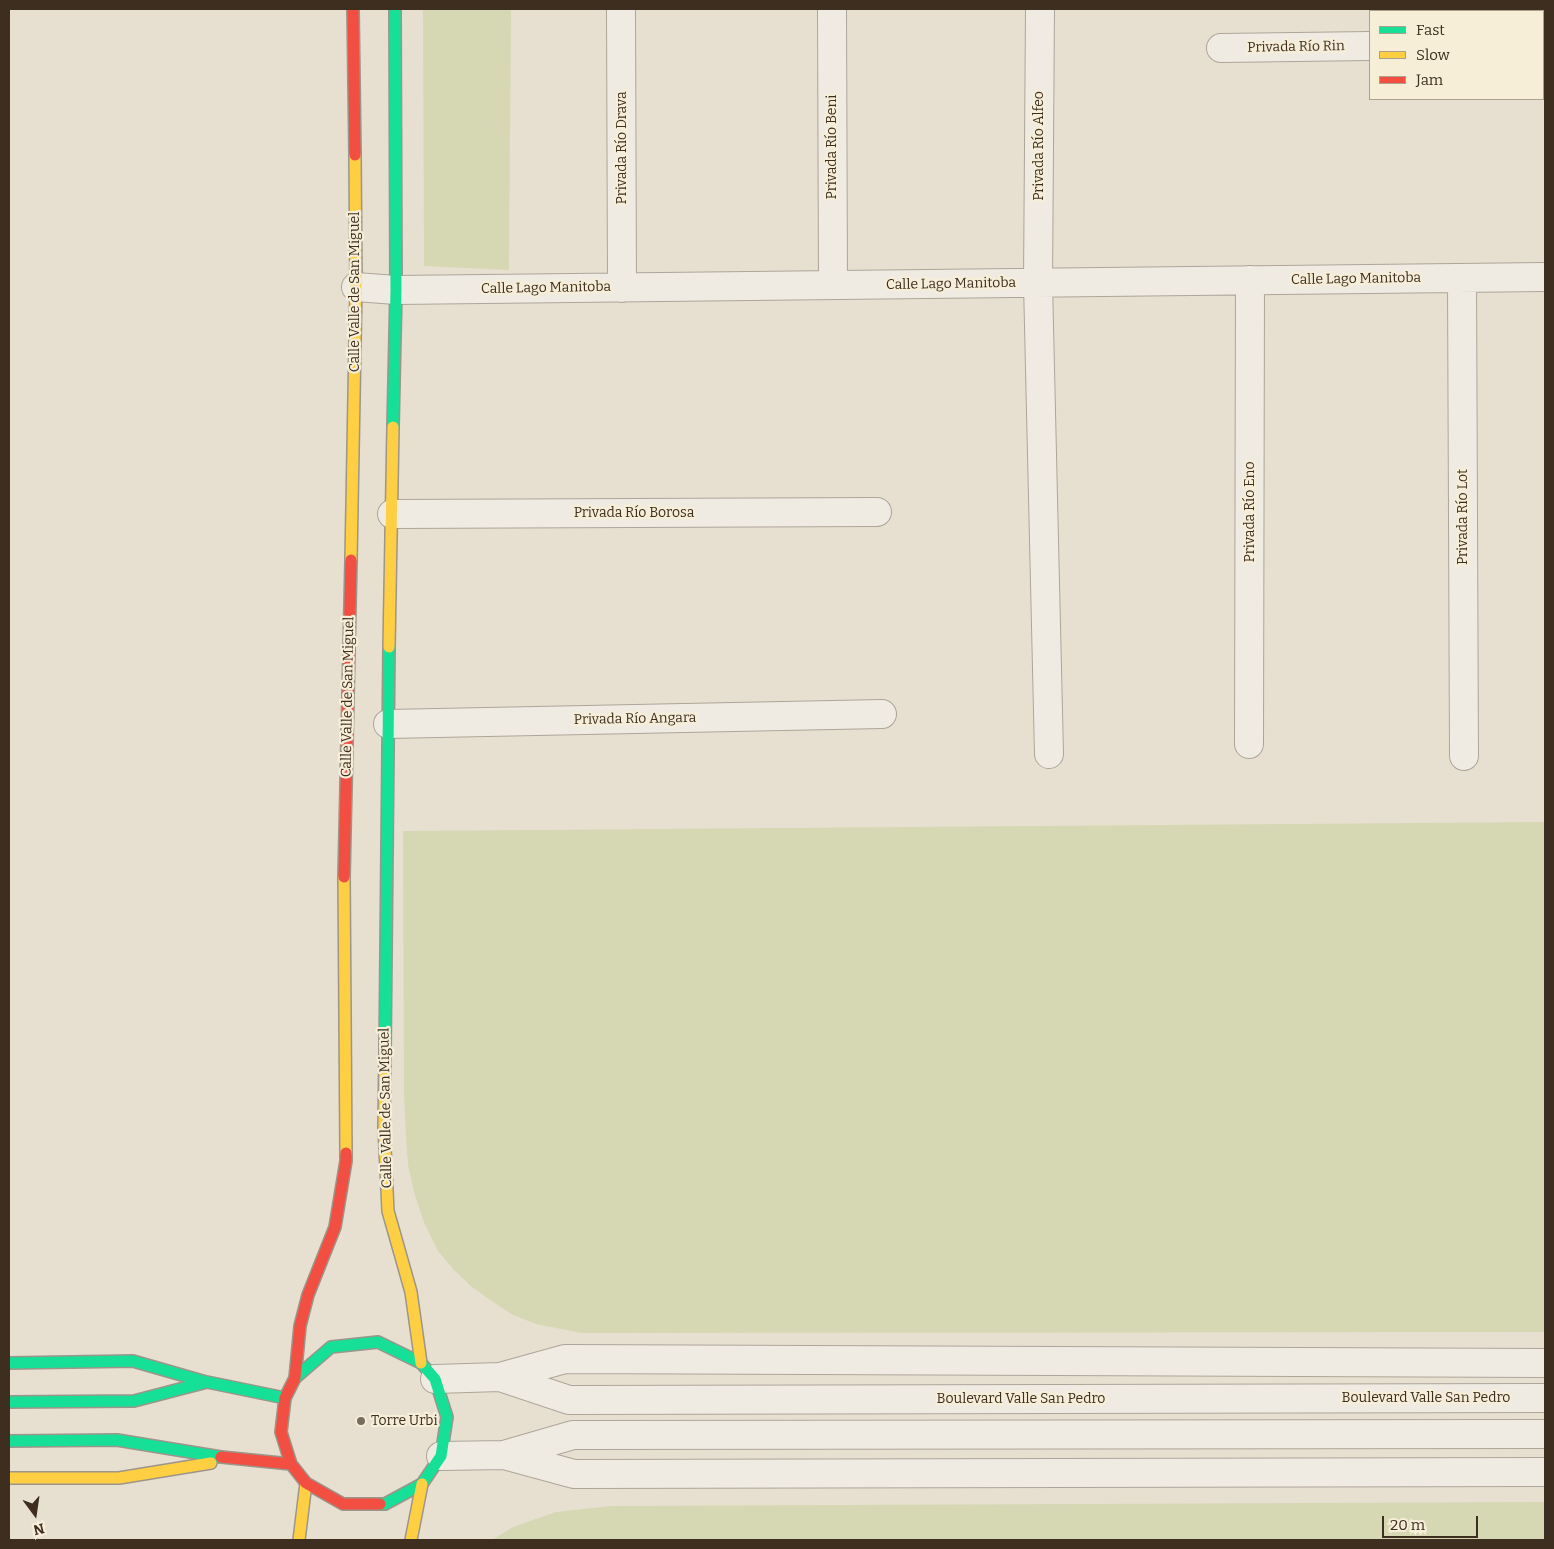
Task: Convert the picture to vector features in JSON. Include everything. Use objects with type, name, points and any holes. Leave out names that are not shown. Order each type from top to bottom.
[{"type":"street","name":"Calle Valle de San Miguel","points":[[295,1378],[300,1326],[308,1295],[336,1227],[346,1161],[344,895],[356,287],[353,9]]},
{"type":"street","name":"Calle Valle de San Miguel","points":[[395,9],[396,290],[388,724],[384,1118],[388,1211],[411,1292],[418,1334],[428,1371]]},
{"type":"street","name":"Privada Río Drava","points":[[621,9],[622,288]]},
{"type":"street","name":"Privada Río Beni","points":[[832,9],[833,285]]},
{"type":"street","name":"Privada Río Alfeo","points":[[1040,9],[1038,283],[1049,754]]},
{"type":"street","name":"Privada Río Rin","points":[[1221,48],[1369,46]]},
{"type":"street","name":"Calle Lago Manitoba","points":[[356,287],[396,290],[1545,277]]},
{"type":"street","name":"Privada Río Lot","points":[[1462,278],[1464,756]]},
{"type":"street","name":"Privada Río Eno","points":[[1249,744],[1250,280]]},
{"type":"street","name":"Privada Río Borosa","points":[[392,514],[877,512]]},
{"type":"street","name":"Privada Río Angara","points":[[388,724],[882,714]]},
{"type":"street","points":[[411,1540],[422,1484],[441,1456],[447,1417],[428,1371],[378,1342],[331,1347],[295,1378],[285,1398],[281,1432],[291,1464],[306,1483],[343,1504],[385,1504],[422,1484]]},
{"type":"street","name":"Boulevard Valle San Pedro","points":[[500,1377],[565,1359],[1545,1363]]},
{"type":"street","points":[[9,1363],[133,1362],[207,1382],[285,1398]]},
{"type":"street","name":"Boulevard Valle San Pedro","points":[[428,1371],[500,1377],[569,1400],[1545,1398]]},
{"type":"street","points":[[9,1402],[134,1401],[207,1382]]},
{"type":"street","points":[[441,1456],[504,1455],[573,1436],[1545,1434]]},
{"type":"street","points":[[9,1441],[117,1440],[233,1459],[291,1464]]},
{"type":"street","points":[[504,1455],[574,1474],[1545,1472]]},
{"type":"street","points":[[9,1478],[118,1478],[233,1459]]},
{"type":"street","points":[[299,1540],[306,1483]]},
{"type":"green space","points":[[423,9],[511,9],[509,270],[424,266]]},
{"type":"green space","points":[[1545,822],[1545,1332],[581,1333],[536,1324],[513,1315],[493,1302],[472,1287],[454,1270],[438,1251],[425,1225],[415,1196],[408,1165],[406,1138],[404,1093],[403,831]]},
{"type":"green space","points":[[1545,1502],[1545,1540],[492,1540],[513,1527],[556,1512],[611,1506]]},
{"type":"traffic: fast","points":[[393,427],[396,290],[395,9]]},
{"type":"traffic: fast","points":[[385,1053],[389,647]]},
{"type":"traffic: fast","points":[[295,1378],[331,1347],[378,1342],[421,1363],[435,1379],[447,1417],[441,1456],[422,1484],[385,1504],[380,1504]]},
{"type":"traffic: fast","points":[[9,1363],[133,1361],[206,1382]]},
{"type":"traffic: fast","points":[[9,1402],[134,1401],[207,1382],[285,1398]]},
{"type":"traffic: fast","points":[[9,1441],[117,1440],[221,1457]]},
{"type":"traffic: slow","points":[[351,560],[356,287],[355,155]]},
{"type":"traffic: slow","points":[[389,647],[393,427]]},
{"type":"traffic: slow","points":[[344,877],[346,1153]]},
{"type":"traffic: slow","points":[[385,1053],[384,1127],[388,1211],[411,1292],[421,1363]]},
{"type":"traffic: slow","points":[[9,1478],[119,1478],[211,1463]]},
{"type":"traffic: slow","points":[[299,1540],[306,1483]]},
{"type":"traffic: slow","points":[[411,1540],[422,1484]]},
{"type":"traffic: jam","points":[[353,9],[355,155]]},
{"type":"traffic: jam","points":[[344,877],[351,560]]},
{"type":"traffic: jam","points":[[346,1153],[335,1227],[308,1295],[300,1326],[295,1378],[285,1398],[281,1432],[291,1464],[306,1483],[343,1504],[380,1504]]},
{"type":"traffic: jam","points":[[221,1457],[291,1464]]},
{"type":"place","name":"Torre Urbi","points":[[361,1421]]}]
